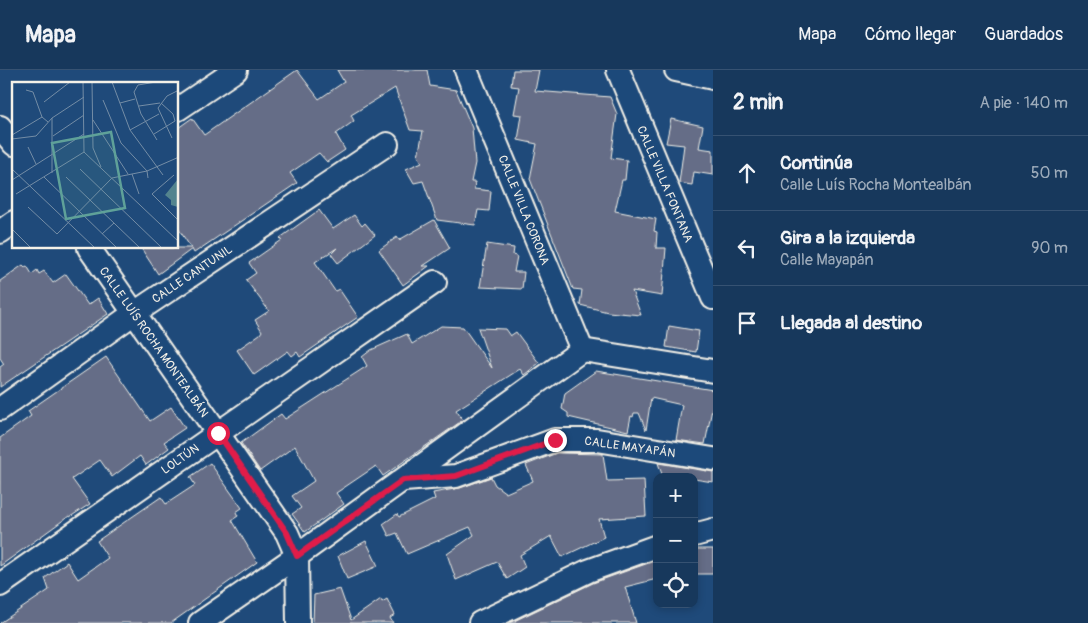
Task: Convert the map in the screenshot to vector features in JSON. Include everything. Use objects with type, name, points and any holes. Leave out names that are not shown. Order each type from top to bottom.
[{"type":"street","points":[[179,108],[236,70]]},
{"type":"street","name":"CALLE VILLA CORONA","points":[[466,70],[582,350]]},
{"type":"street","name":"CALLE VILLA FONTANA","points":[[618,70],[713,298]]},
{"type":"street","points":[[676,70],[713,78]]},
{"type":"street","points":[[0,127],[12,142]]},
{"type":"street","name":"CALLE CANTUNIL","points":[[0,409],[133,314],[387,144]]},
{"type":"street","points":[[0,232],[12,223]]},
{"type":"street","name":"CALLE LUÍS ROCHA MONTEALBÁN","points":[[90,249],[133,314],[287,533],[297,556],[298,623]]},
{"type":"street","name":"LOLTÚN","points":[[0,585],[435,282]]},
{"type":"street","points":[[200,623],[297,556],[582,350],[713,371]]},
{"type":"street","name":"CALLE MAYAPÁN","points":[[403,480],[456,476],[555,440],[597,440],[713,459]]},
{"type":"street","points":[[698,534],[713,530]]},
{"type":"street","points":[[480,623],[588,571],[653,547]]},
{"type":"building","points":[[297,70],[319,99],[344,82],[337,70],[427,70],[430,86],[456,90],[472,128],[475,163],[471,182],[475,182],[474,189],[491,191],[489,211],[478,210],[475,225],[437,220],[423,181],[414,183],[406,169],[422,162],[418,156],[423,131],[410,130],[395,88],[351,115],[354,121],[336,134],[345,150],[327,162],[319,153],[290,173],[297,183],[194,253],[192,249],[158,274],[142,249],[191,248],[179,230],[179,127],[192,118],[204,135]]},
{"type":"building","points":[[513,70],[539,70],[535,91],[610,97],[617,114],[611,158],[627,160],[625,180],[622,180],[615,211],[656,219],[654,231],[657,232],[656,248],[666,248],[662,296],[632,291],[641,315],[608,312],[580,305],[582,290],[573,289],[530,179],[537,144],[518,140],[522,115],[514,114],[519,87],[511,86]]},
{"type":"building","points":[[671,119],[703,126],[699,148],[713,150],[713,175],[694,172],[692,185],[679,183],[684,145],[666,143]]},
{"type":"building","points":[[319,210],[333,229],[354,215],[362,226],[365,223],[375,235],[338,263],[331,254],[337,248],[315,262],[335,291],[339,289],[358,317],[300,357],[297,352],[292,356],[288,351],[254,375],[237,350],[260,334],[262,331],[255,320],[269,311],[246,280],[256,273],[249,263],[282,240],[280,238]]},
{"type":"building","points":[[434,220],[450,248],[423,266],[429,266],[403,285],[379,250],[397,237],[399,240]]},
{"type":"building","points":[[487,244],[514,248],[513,255],[517,256],[514,272],[524,272],[522,289],[480,287]]},
{"type":"building","points":[[23,265],[27,266],[32,274],[37,270],[39,274],[44,271],[53,283],[66,274],[88,305],[98,298],[108,314],[0,387],[0,367],[4,364],[0,358],[0,281]]},
{"type":"building","points":[[441,326],[463,327],[492,368],[478,328],[505,329],[510,336],[516,332],[539,363],[524,375],[520,369],[456,410],[463,420],[383,476],[376,466],[336,493],[344,504],[305,532],[292,514],[301,508],[292,496],[314,481],[295,446],[260,471],[241,443],[281,414],[285,419],[367,366],[362,357],[371,350],[407,334],[412,344]]},
{"type":"building","points":[[669,326],[699,331],[696,352],[666,347]]},
{"type":"building","points":[[106,357],[150,421],[171,407],[185,428],[164,442],[169,448],[146,465],[140,456],[112,477],[100,460],[72,479],[90,504],[69,516],[0,566],[0,438],[31,416],[28,411]]},
{"type":"building","points":[[596,371],[713,390],[713,404],[705,444],[676,440],[682,405],[651,398],[646,430],[639,413],[634,413],[633,417],[631,416],[628,431],[568,417],[568,413],[562,409],[565,393]]},
{"type":"building","points":[[557,453],[603,454],[607,481],[644,480],[646,516],[599,519],[604,537],[562,557],[551,536],[520,555],[525,567],[507,579],[497,562],[456,580],[447,554],[474,535],[470,527],[407,554],[397,533],[389,536],[383,524],[397,514],[399,517],[435,499],[433,493],[460,488],[491,477],[495,485],[506,493],[533,481],[526,465]]},
{"type":"building","points":[[210,463],[242,508],[236,512],[238,516],[232,520],[257,562],[171,623],[0,623],[49,590],[45,578],[67,562],[78,579],[108,558],[97,541],[161,497],[166,504],[195,485],[190,477]]},
{"type":"building","points":[[658,463],[713,472],[713,482],[698,480],[698,473],[662,473]]},
{"type":"building","points":[[366,541],[378,566],[347,579],[338,556]]},
{"type":"building","points":[[698,549],[713,549],[713,574],[698,574]]},
{"type":"building","points":[[653,561],[653,580],[625,587],[636,623],[510,623],[593,583]]},
{"type":"building","points":[[340,589],[351,620],[381,599],[382,602],[387,599],[395,615],[390,618],[393,623],[313,623],[314,595]]},
{"type":"route","points":[[218,433],[287,533],[297,556],[403,480],[456,476],[555,440]]}]
